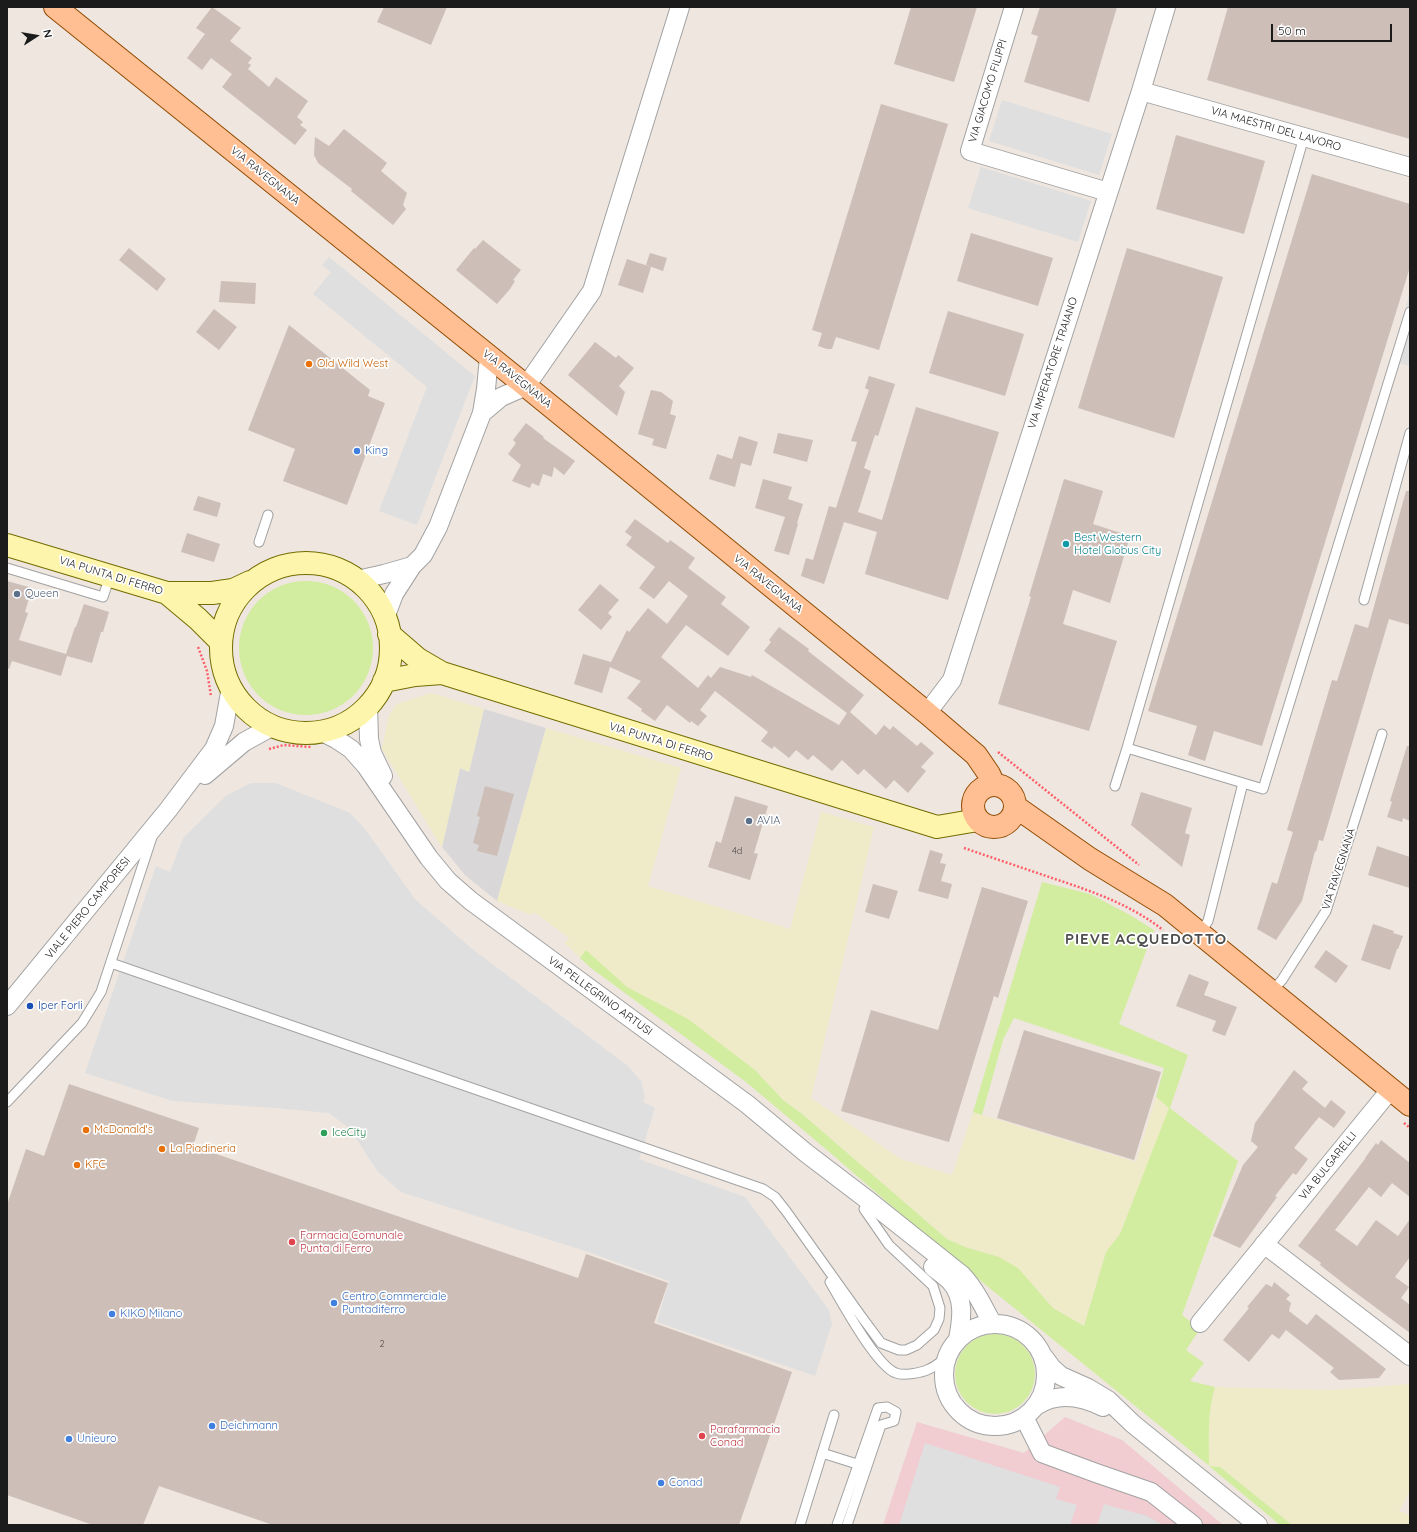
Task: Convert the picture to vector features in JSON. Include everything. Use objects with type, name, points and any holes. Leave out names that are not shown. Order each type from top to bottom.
[{"type":"main road","name":"VIA RAVEGNANA","points":[[55,7],[526,386],[927,713],[976,755],[989,774],[989,786]]},
{"type":"main road","points":[[989,786],[1001,786],[1007,789],[1015,800],[1013,814],[1004,826],[990,827],[975,814],[976,796],[989,786]]},
{"type":"main road","points":[[1013,814],[1166,905],[1271,992],[1385,1096],[1410,1105]]},
{"type":"street","points":[[482,413],[501,397],[526,386],[592,291],[680,7]]},
{"type":"street","name":"VIA GIACOMO FILIPPI","points":[[1014,7],[970,151],[1108,192]]},
{"type":"street","name":"VIA IMPERATORE TRAIANO","points":[[927,713],[952,680],[1108,192],[1142,91],[1166,7]]},
{"type":"street","name":"VIA MAESTRI DEL LAVORO","points":[[1142,91],[1410,166]]},
{"type":"street","points":[[318,740],[356,716],[377,694],[384,681],[390,660],[387,626],[394,594],[412,566],[423,554],[438,527],[482,413],[489,357]]},
{"type":"street","name":"VIA PUNTA DI FERRO","points":[[8,552],[110,576],[167,593],[198,619],[221,642]]},
{"type":"street","points":[[167,593],[212,593],[233,590],[253,581],[271,570],[290,564],[306,562],[332,567],[343,571],[367,589],[377,602],[387,626],[418,659],[442,673]]},
{"type":"street","points":[[357,580],[412,566]]},
{"type":"street","points":[[253,581],[242,591],[234,603],[225,622],[221,642],[222,664],[231,687],[239,701],[261,720],[274,726],[288,731],[302,732],[318,740],[336,739],[351,749],[366,766],[407,825]]},
{"type":"street","name":"VIA PUNTA DI FERRO","points":[[384,681],[415,675],[442,673],[937,827],[975,814]]},
{"type":"street","name":"VIALE PIERO CAMPORESI","points":[[7,1006],[156,825],[214,749],[224,726],[231,687]]},
{"type":"street","points":[[368,705],[368,726],[372,753],[407,825]]},
{"type":"street","name":"VIALE PIERO CAMPORESI","points":[[168,810],[222,759],[244,742],[274,726]]},
{"type":"street","name":"VIA PELLEGRINO ARTUSI","points":[[407,825],[428,858],[448,881],[471,901],[747,1104],[806,1153]]},
{"type":"street","name":"VIA BULGARELLI","points":[[1200,1322],[1385,1096]]},
{"type":"street","points":[[806,1153],[864,1209],[950,1281],[956,1290],[962,1307],[958,1339]]},
{"type":"street","points":[[806,1153],[962,1275],[982,1303],[992,1323]]},
{"type":"street","points":[[1264,1244],[1410,1356]]},
{"type":"street","points":[[1133,1424],[1089,1400],[1073,1397],[1058,1397],[1045,1400],[1030,1412],[1010,1424],[990,1426],[969,1420],[951,1401],[945,1387],[944,1367],[947,1357],[958,1339],[974,1328],[992,1323],[1004,1324],[1016,1328],[1026,1334],[1035,1343],[1052,1368],[1061,1376],[1088,1388],[1108,1400],[1133,1424],[1258,1525]]},
{"type":"street","points":[[1030,1412],[1043,1394],[1046,1381],[1046,1367],[1042,1354]]},
{"type":"street","points":[[1030,1412],[1042,1453],[1151,1492],[1193,1525]]},
{"type":"lane","points":[[1116,786],[1304,136]]},
{"type":"lane","points":[[1127,748],[1263,789],[1410,312]]},
{"type":"lane","points":[[1364,600],[1410,432]]},
{"type":"lane","points":[[259,542],[268,515]]},
{"type":"lane","points":[[7,568],[103,597],[110,576]]},
{"type":"lane","name":"VIA RAVEGNANA","points":[[1271,992],[1282,980],[1326,911],[1382,734]]},
{"type":"lane","points":[[1200,933],[1208,921],[1243,783]]},
{"type":"lane","points":[[7,1102],[82,1023],[101,992],[156,825]]},
{"type":"lane","points":[[110,963],[763,1189],[775,1197],[881,1343],[899,1350],[906,1350],[917,1345],[934,1330],[939,1319],[940,1308],[933,1286],[890,1245],[864,1209]]},
{"type":"lane","points":[[803,1236],[853,1323],[885,1366],[896,1373],[906,1374],[929,1369],[947,1357]]},
{"type":"lane","points":[[837,1525],[857,1464],[878,1408],[887,1407],[896,1412],[894,1421],[881,1425],[847,1525]]},
{"type":"lane","points":[[800,1525],[834,1415]]},
{"type":"lane","points":[[822,1453],[857,1464]]},
{"type":"path","points":[[196,644],[207,671],[211,690],[211,702]]},
{"type":"path","points":[[244,742],[257,752],[284,745],[309,746],[318,740]]},
{"type":"path","points":[[964,848],[1084,889],[1117,902],[1150,920],[1169,935]]},
{"type":"path","points":[[1385,1096],[1410,1128]]},
{"type":"shaded area","points":[[1002,100],[1112,134],[1099,175],[989,141]]},
{"type":"shaded area","points":[[981,167],[1091,201],[1078,242],[968,208]]},
{"type":"shaded area","points":[[329,257],[475,376],[417,525],[379,511],[427,387],[313,294],[331,272],[322,265]]},
{"type":"shaded area","points":[[1410,292],[1410,366],[1391,361]]},
{"type":"shaded area","points":[[431,693],[484,709],[469,772],[460,768],[442,847],[382,749],[389,715],[397,704]]},
{"type":"shaded area","points":[[484,709],[546,728],[497,901],[465,875],[442,847],[460,768],[469,772]]},
{"type":"shaded area","points":[[546,728],[681,768],[648,886],[790,929],[821,812],[874,827],[811,1098],[901,1159],[952,1175],[973,1112],[1136,1162],[1156,1097],[1170,1108],[1120,1234],[1106,1252],[1084,1326],[1053,1308],[1036,1288],[999,1257],[965,1247],[947,1239],[801,1113],[783,1100],[755,1070],[688,1020],[627,987],[586,951],[580,958],[565,943],[569,938],[534,912],[531,915],[497,901]]},
{"type":"shaded area","points":[[251,783],[276,783],[350,813],[365,829],[415,899],[471,948],[628,1066],[641,1081],[645,1097],[643,1102],[655,1108],[639,1159],[745,1197],[829,1310],[832,1324],[815,1376],[657,1322],[669,1281],[588,1252],[401,1192],[378,1172],[350,1129],[329,1113],[173,1101],[85,1073],[156,866],[170,872],[183,838],[227,795]]},
{"type":"shaded area","points":[[1410,1384],[1410,1491],[1399,1511],[1410,1515],[1410,1525],[1292,1525],[1220,1467],[1209,1466],[1208,1429],[1211,1399],[1215,1387],[1333,1390]]},
{"type":"shaded area","points":[[1065,1417],[1122,1440],[1223,1525],[883,1525],[917,1422],[1024,1453]]},
{"type":"shaded area","points":[[925,1443],[1060,1487],[1056,1499],[1077,1505],[1070,1525],[899,1525]]},
{"type":"shaded area","points":[[1104,1504],[1147,1516],[1163,1525],[1097,1525]]},
{"type":"green space","points":[[306,581],[319,582],[332,586],[343,592],[358,606],[368,622],[372,635],[372,661],[368,674],[362,685],[348,700],[332,710],[319,714],[306,715],[293,714],[280,710],[269,704],[254,690],[244,674],[240,661],[239,648],[240,635],[244,622],[250,611],[264,596],[280,586],[293,582]]},
{"type":"green space","points":[[1042,882],[1090,894],[1130,915],[1154,930],[1119,1024],[1188,1055],[1170,1108],[1238,1161],[1182,1315],[1200,1329],[1186,1350],[1204,1363],[1190,1381],[1215,1387],[1212,1397],[1210,1416],[1209,1466],[940,1248],[746,1082],[591,968],[580,958],[586,950],[627,987],[688,1019],[755,1070],[783,1100],[801,1113],[947,1239],[965,1247],[999,1257],[1018,1268],[1053,1308],[1084,1326],[1106,1252],[1120,1234],[1169,1108],[1156,1097],[1164,1068],[1014,1018],[1003,1040],[982,1115],[973,1112]]},
{"type":"green space","points":[[995,1334],[1010,1337],[1023,1346],[1032,1359],[1035,1374],[1032,1389],[1023,1402],[1010,1411],[995,1414],[980,1411],[967,1402],[958,1389],[955,1374],[958,1359],[967,1346],[980,1337]]},
{"type":"green space","points":[[1209,1466],[1220,1467],[1292,1525],[1280,1525]]},
{"type":"building","points":[[212,7],[241,28],[230,41],[252,58],[248,63],[251,65],[248,69],[269,87],[276,77],[308,101],[297,117],[303,122],[300,125],[307,130],[295,145],[222,87],[232,74],[211,58],[202,70],[187,58],[205,34],[196,28]]},
{"type":"building","points":[[384,7],[447,7],[431,45],[377,22]]},
{"type":"building","points":[[911,7],[977,7],[954,82],[894,64]]},
{"type":"building","points":[[1040,7],[1117,7],[1089,102],[1024,82],[1038,36],[1031,34]]},
{"type":"building","points":[[1228,7],[1410,7],[1410,139],[1207,80]]},
{"type":"building","points":[[881,104],[948,124],[879,350],[836,337],[832,349],[827,349],[818,346],[822,333],[812,330]]},
{"type":"building","points":[[344,129],[387,163],[381,171],[407,193],[403,205],[406,209],[393,225],[351,191],[352,189],[318,163],[314,155],[315,137],[329,146]]},
{"type":"building","points":[[1176,135],[1265,161],[1244,234],[1156,209]]},
{"type":"building","points":[[1312,174],[1410,204],[1410,267],[1262,746],[1214,731],[1205,761],[1188,755],[1197,726],[1148,711]]},
{"type":"building","points":[[971,233],[1053,258],[1038,306],[957,281]]},
{"type":"building","points":[[483,240],[521,270],[513,280],[515,281],[510,289],[497,304],[456,270],[474,248],[475,249]]},
{"type":"building","points":[[129,248],[166,279],[157,291],[119,260]]},
{"type":"building","points":[[1127,248],[1223,277],[1174,438],[1078,408]]},
{"type":"building","points":[[650,253],[667,258],[663,271],[646,265]]},
{"type":"building","points":[[627,259],[651,267],[643,293],[618,285]]},
{"type":"building","points":[[221,281],[256,283],[255,304],[219,302]]},
{"type":"building","points":[[214,309],[237,327],[219,350],[196,332]]},
{"type":"building","points":[[948,311],[1024,334],[1005,396],[929,373]]},
{"type":"building","points":[[289,325],[370,390],[368,396],[385,403],[347,505],[283,481],[295,449],[248,430]]},
{"type":"building","points":[[595,342],[616,358],[618,355],[634,368],[619,386],[625,392],[617,416],[568,375]]},
{"type":"building","points":[[869,376],[895,384],[878,436],[875,435],[864,468],[871,471],[858,512],[882,520],[916,407],[999,432],[948,600],[865,574],[877,532],[844,522],[824,584],[801,576],[806,558],[813,560],[829,506],[836,508],[857,442],[851,441],[869,390],[865,388]]},
{"type":"building","points":[[651,390],[661,392],[673,401],[670,414],[676,416],[666,449],[652,445],[654,439],[638,434]]},
{"type":"building","points":[[526,423],[544,437],[543,438],[575,461],[564,475],[554,467],[552,477],[543,474],[539,486],[532,483],[530,488],[512,481],[521,465],[508,454],[516,443],[513,440]]},
{"type":"building","points":[[778,433],[813,440],[807,462],[773,453]]},
{"type":"building","points":[[739,436],[758,442],[751,466],[741,463],[735,487],[709,479],[717,454],[732,459]]},
{"type":"building","points":[[763,479],[792,487],[788,499],[803,504],[789,555],[774,551],[785,517],[755,508]]},
{"type":"building","points":[[1064,479],[1103,491],[1093,524],[1130,536],[1110,603],[1073,590],[1063,624],[1117,641],[1089,731],[998,704],[1031,597],[1029,596]]},
{"type":"building","points":[[1406,491],[1410,491],[1410,625],[1389,619],[1323,841],[1319,840],[1316,852],[1315,851],[1302,901],[1276,940],[1257,929],[1272,882],[1277,884],[1293,832],[1287,830],[1332,680],[1337,681],[1355,624],[1368,628]]},
{"type":"building","points":[[198,496],[221,503],[217,517],[193,510]]},
{"type":"building","points":[[635,519],[668,543],[670,540],[695,558],[688,568],[726,597],[721,604],[750,627],[728,656],[686,625],[661,657],[698,688],[708,675],[711,678],[720,667],[751,677],[752,675],[839,725],[847,713],[764,651],[771,642],[769,640],[779,627],[809,649],[808,651],[864,695],[850,712],[876,735],[884,725],[890,730],[893,726],[917,746],[921,742],[934,753],[921,767],[926,771],[908,793],[894,780],[886,789],[864,769],[858,775],[842,760],[832,771],[813,755],[808,760],[796,750],[789,758],[774,746],[772,749],[761,741],[768,732],[715,691],[700,710],[707,716],[698,726],[691,721],[690,723],[667,705],[655,721],[627,698],[641,681],[610,667],[602,693],[574,684],[583,654],[611,662],[627,630],[629,632],[648,608],[667,624],[688,596],[669,581],[654,599],[639,588],[655,567],[626,545],[632,537],[625,532]]},
{"type":"building","points":[[187,533],[220,544],[214,562],[181,552]]},
{"type":"building","points":[[7,581],[32,588],[25,612],[28,613],[19,640],[66,654],[84,604],[109,612],[103,632],[101,632],[92,663],[67,656],[61,676],[12,661],[9,669],[7,668]]},
{"type":"building","points":[[600,584],[619,600],[608,613],[612,617],[601,630],[578,610]]},
{"type":"building","points":[[1407,746],[1410,746],[1410,821],[1403,818],[1402,822],[1387,817],[1392,802],[1390,801]]},
{"type":"building","points":[[485,786],[514,794],[497,856],[477,851],[479,845],[473,843],[480,817],[477,816]]},
{"type":"building","points":[[1141,792],[1192,808],[1185,833],[1190,835],[1182,867],[1131,825]]},
{"type":"building","points":[[735,796],[768,806],[754,853],[758,854],[750,880],[708,867],[716,841],[721,843]]},
{"type":"building","points":[[1377,846],[1410,857],[1410,888],[1368,875]]},
{"type":"building","points":[[930,850],[943,854],[940,863],[946,864],[941,881],[952,884],[948,899],[918,891]]},
{"type":"building","points":[[873,884],[898,891],[889,919],[865,912]]},
{"type":"building","points":[[982,887],[1028,901],[998,998],[994,996],[949,1142],[841,1111],[871,1010],[938,1030]]},
{"type":"building","points":[[1373,924],[1394,931],[1393,933],[1403,936],[1390,970],[1361,960]]},
{"type":"building","points":[[1326,950],[1348,966],[1336,983],[1314,967]]},
{"type":"building","points":[[1189,974],[1209,982],[1204,995],[1237,1007],[1225,1036],[1212,1031],[1216,1021],[1176,1006]]},
{"type":"building","points":[[1024,1030],[1161,1072],[1134,1160],[997,1118]]},
{"type":"building","points":[[1294,1070],[1308,1082],[1302,1089],[1325,1108],[1331,1100],[1346,1112],[1334,1128],[1319,1117],[1294,1148],[1308,1159],[1296,1175],[1293,1173],[1275,1196],[1277,1197],[1240,1248],[1213,1236],[1243,1165],[1258,1147],[1251,1141],[1255,1123]]},
{"type":"building","name":"Centro Commerciale Puntadiferro","points":[[69,1084],[199,1128],[193,1146],[578,1278],[586,1254],[668,1283],[654,1323],[792,1372],[739,1525],[273,1525],[159,1486],[143,1525],[93,1525],[7,1495],[7,1205],[26,1149],[44,1156]]},
{"type":"building","points":[[1381,1140],[1410,1163],[1410,1197],[1392,1183],[1381,1197],[1369,1187],[1335,1230],[1357,1246],[1376,1220],[1398,1236],[1410,1219],[1410,1257],[1395,1277],[1409,1287],[1401,1298],[1410,1305],[1410,1333],[1348,1287],[1320,1265],[1321,1263],[1298,1246],[1376,1143],[1378,1145]]},
{"type":"building","points":[[1274,1282],[1290,1295],[1286,1299],[1291,1303],[1289,1311],[1307,1325],[1316,1314],[1386,1369],[1379,1378],[1339,1380],[1330,1372],[1334,1368],[1286,1330],[1279,1339],[1272,1334],[1249,1362],[1223,1340],[1266,1284],[1272,1287]]},
{"type":"place","name":"Old Wild West","points":[[309,364]]},
{"type":"place","name":"King","points":[[357,451]]},
{"type":"place","name":"Best Western Hotel Globus City","points":[[1066,544]]},
{"type":"place","name":"Queen","points":[[17,594]]},
{"type":"place","name":"AVIA","points":[[749,821]]},
{"type":"place","name":"Iper Forli","points":[[30,1006]]},
{"type":"place","name":"McDonald's","points":[[86,1130]]},
{"type":"place","name":"IceCity","points":[[324,1133]]},
{"type":"place","name":"La Piadineria","points":[[162,1149]]},
{"type":"place","name":"KFC","points":[[77,1165]]},
{"type":"place","name":"Farmacia Comunale Punta di Ferro","points":[[292,1242]]},
{"type":"place","name":"Centro Commerciale Puntadiferro","points":[[334,1303]]},
{"type":"place","name":"KIKO Milano","points":[[112,1314]]},
{"type":"place","name":"Deichmann","points":[[212,1426]]},
{"type":"place","name":"Parafarmacia Conad","points":[[702,1436]]},
{"type":"place","name":"Unieuro","points":[[69,1439]]},
{"type":"place","name":"Conad","points":[[661,1483]]},
{"type":"district","name":"PIEVE ACQUEDOTTO","points":[[1146,939]]}]
